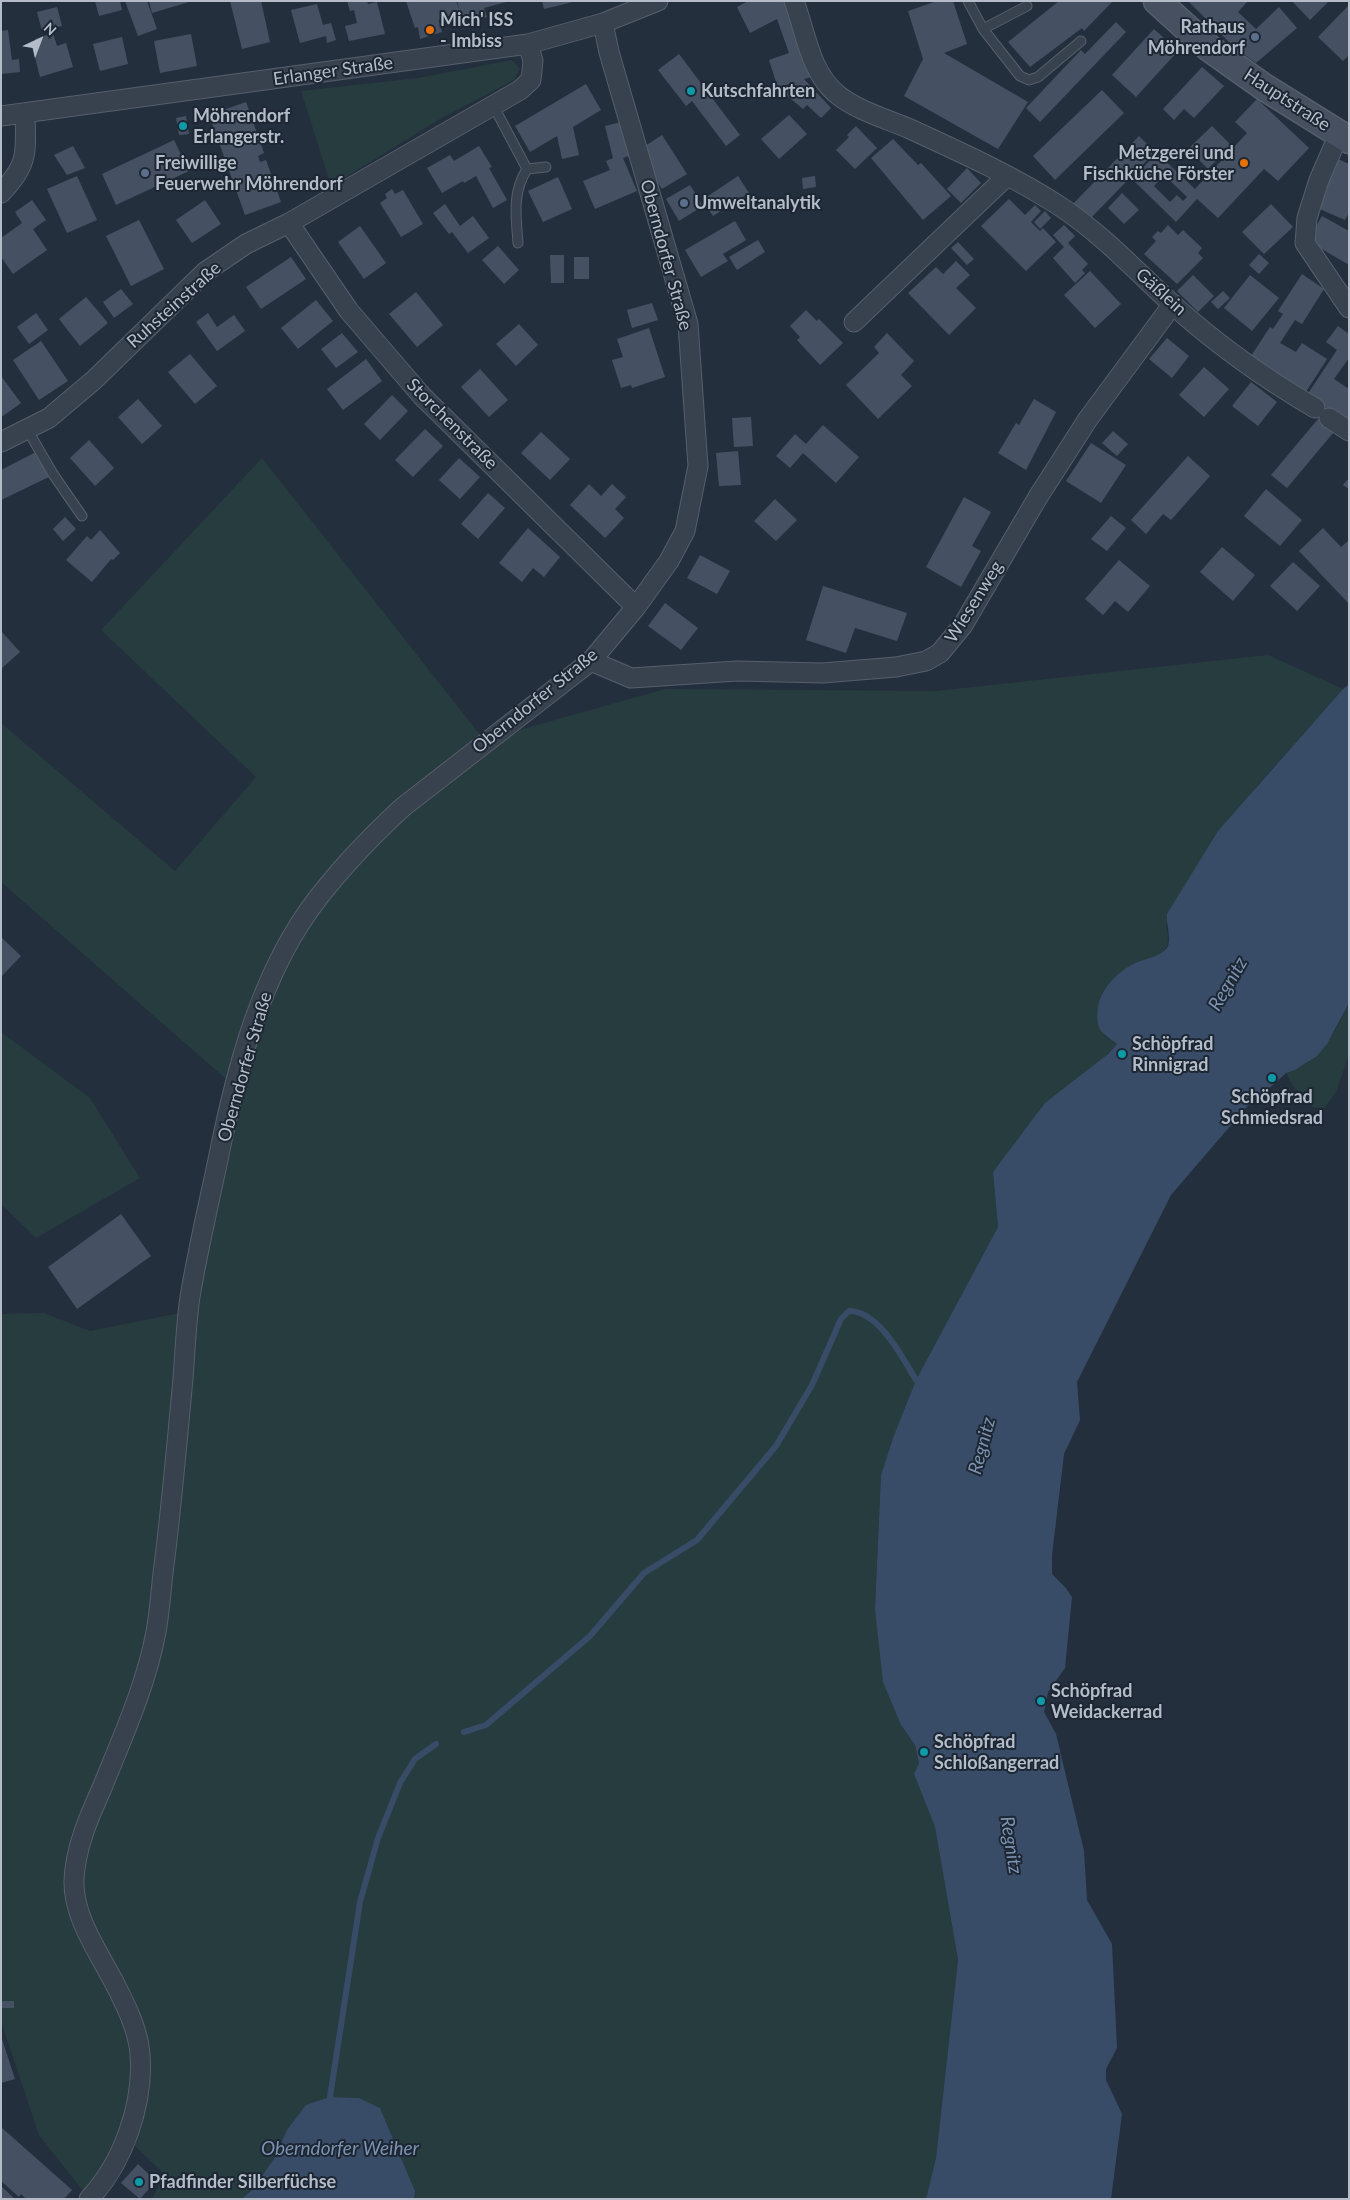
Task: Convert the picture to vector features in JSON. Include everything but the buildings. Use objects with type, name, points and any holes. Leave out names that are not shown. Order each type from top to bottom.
[{"type":"street","name":"Erlanger Straße","points":[[1,116],[528,44],[603,24],[658,1]]},
{"type":"street","name":"Gäßlein","points":[[794,1],[814,62],[826,83],[839,96],[1007,176],[1059,206],[1094,233],[1173,304],[1234,355],[1272,382],[1349,431]]},
{"type":"street","name":"Hauptstraße","points":[[1157,1],[1208,48],[1264,87],[1344,137]]},
{"type":"street","name":"Oberndorfer Straße","points":[[88,2199],[108,2174],[127,2135],[136,2100],[140,2054],[133,2021],[88,1936],[79,1910],[73,1882],[82,1836],[122,1738],[143,1680],[156,1634],[172,1506],[190,1298],[228,1110],[255,1018],[278,962],[301,922],[336,877],[397,812],[591,661],[636,607],[670,561],[685,531],[698,466],[688,324],[609,52],[603,24]]},
{"type":"street","name":"Ruhsteinstraße","points":[[1,442],[49,418],[94,380],[206,272],[246,244],[290,222],[520,90],[531,80],[533,61],[528,44]]},
{"type":"street","points":[[1,193],[15,178],[26,154],[25,114]]},
{"type":"street","points":[[1344,137],[1319,180],[1307,218],[1305,243],[1349,308]]},
{"type":"street","points":[[854,322],[1007,176]]},
{"type":"street","name":"Storchenstraße","points":[[290,222],[349,311],[422,396],[636,607]]},
{"type":"street","name":"Wiesenweg","points":[[591,661],[630,678],[737,671],[823,673],[896,667],[926,661],[940,653],[963,626],[1038,497],[1088,419],[1173,304]]},
{"type":"lane","points":[[968,1],[983,29],[1020,76],[1029,80],[1038,77],[1081,41]]},
{"type":"lane","points":[[983,29],[1027,6]]},
{"type":"lane","points":[[494,105],[527,169]]},
{"type":"lane","points":[[527,169],[546,168]]},
{"type":"lane","points":[[518,243],[516,202],[519,182],[527,169]]},
{"type":"lane","points":[[27,429],[53,474],[82,516]]},
{"type":"green space","points":[[512,60],[520,69],[514,80],[440,119],[331,186],[301,91],[418,78]]},
{"type":"green space","points":[[262,458],[484,740],[665,689],[936,691],[1268,655],[1343,689],[1256,787],[1166,925],[1168,941],[1163,951],[1138,962],[1104,1036],[1117,1044],[993,1172],[998,1227],[916,1380],[894,1435],[881,1475],[875,1609],[901,1725],[915,1745],[919,1763],[914,1774],[935,1827],[958,1960],[936,2158],[926,2199],[414,2199],[415,2191],[380,2108],[358,2098],[330,2097],[287,2130],[275,2157],[253,2189],[242,2199],[151,2199],[166,2176],[129,2140],[84,2192],[39,2135],[1,2021],[1,1314],[44,1313],[90,1331],[194,1310],[226,1079],[1,882],[1,723],[175,871],[256,777],[101,630]]},
{"type":"green space","points":[[1349,1003],[1349,1055],[1336,1092],[1324,1108],[1313,1107],[1293,1086],[1286,1073],[1308,1062],[1317,1054],[1332,1036]]},
{"type":"green space","points":[[1,1032],[90,1098],[140,1178],[36,1238],[1,1204]]},
{"type":"water","name":"Regnitz","points":[[1349,684],[1349,1003],[1327,1044],[1317,1056],[1295,1070],[1286,1073],[1250,1103],[1171,1195],[1077,1382],[1080,1420],[1064,1454],[1052,1555],[1052,1574],[1072,1597],[1065,1668],[1048,1692],[1044,1712],[1056,1734],[1084,1851],[1087,1900],[1112,1944],[1117,2048],[1106,2069],[1106,2080],[1122,2114],[1111,2199],[926,2199],[936,2158],[958,1960],[935,1827],[914,1774],[919,1763],[915,1745],[901,1725],[883,1682],[875,1609],[881,1475],[894,1435],[916,1380],[998,1227],[993,1172],[1045,1103],[1108,1054],[1117,1044],[1103,1033],[1098,1026],[1098,1007],[1103,992],[1113,979],[1133,964],[1158,955],[1167,948],[1169,941],[1167,914],[1218,831]]},
{"type":"water","name":"Oberndorfer Weiher","points":[[330,2097],[359,2098],[380,2108],[415,2191],[414,2199],[242,2199],[253,2189],[275,2157],[287,2130],[306,2105]]},
{"type":"waterway","points":[[464,1732],[486,1725],[590,1636],[644,1573],[697,1540],[776,1446],[812,1385],[841,1319],[849,1311],[860,1313],[880,1327],[897,1348],[916,1380]]},
{"type":"waterway","points":[[330,2097],[360,1902],[378,1838],[400,1783],[415,1759],[436,1744]]},
{"type":"place","name":"Mich' ISS - Imbiss","points":[[430,30]]},
{"type":"place","name":"Rathaus Möhrendorf","points":[[1255,37]]},
{"type":"place","name":"Kutschfahrten","points":[[691,91]]},
{"type":"place","name":"Möhrendorf Erlangerstr.","points":[[183,126]]},
{"type":"place","name":"Metzgerei und Fischküche Förster","points":[[1244,163]]},
{"type":"place","name":"Freiwillige Feuerwehr Möhrendorf","points":[[145,173]]},
{"type":"place","name":"Umweltanalytik","points":[[684,203]]},
{"type":"place","name":"Schöpfrad Rinnigrad","points":[[1122,1054]]},
{"type":"place","name":"Schöpfrad Schmiedsrad","points":[[1272,1078]]},
{"type":"place","name":"Schöpfrad Weidackerrad","points":[[1041,1701]]},
{"type":"place","name":"Schöpfrad Schloßangerrad","points":[[924,1752]]},
{"type":"place","name":"Pfadfinder Silberfüchse","points":[[139,2182]]}]
